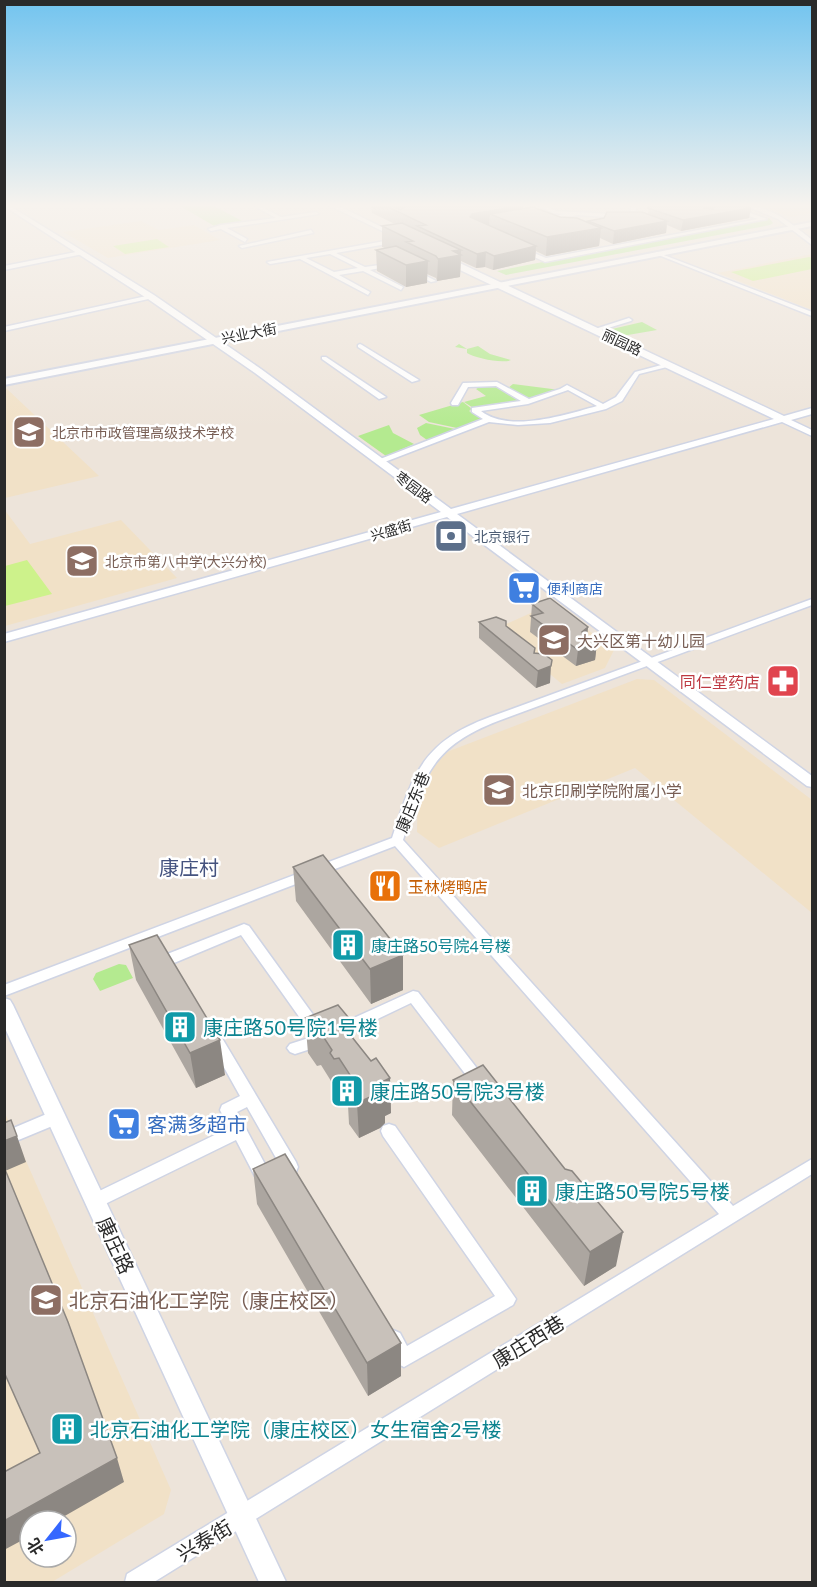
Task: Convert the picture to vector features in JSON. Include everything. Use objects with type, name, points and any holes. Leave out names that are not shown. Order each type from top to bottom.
[{"type":"main road","name":"兴业大街","points":[[496,284],[516,280]]},
{"type":"main road","name":"兴业大街","points":[[4,380],[517,280]]},
{"type":"street","name":"枣园路","points":[[124,280],[211,338],[813,783]]},
{"type":"street","points":[[345,280],[368,293]]},
{"type":"street","points":[[386,280],[401,288]]},
{"type":"street","name":"丽园路","points":[[488,280],[813,433]]},
{"type":"street","points":[[727,280],[813,314]]},
{"type":"street","points":[[4,329],[151,297]]},
{"type":"street","points":[[596,330],[629,320]]},
{"type":"street","points":[[360,346],[415,380]]},
{"type":"street","points":[[324,358],[382,397]]},
{"type":"street","points":[[379,461],[488,420],[518,423],[550,421],[603,407],[619,399],[637,374],[669,365]]},
{"type":"street","points":[[455,403],[466,385],[497,384],[528,402]]},
{"type":"street","points":[[488,420],[475,410],[528,402],[563,392],[567,387],[603,407]]},
{"type":"street","name":"兴盛街","points":[[4,638],[813,411]]},
{"type":"street","name":"康庄东巷","points":[[4,991],[397,841],[418,780],[431,758],[457,736],[494,718],[813,602]]},
{"type":"street","points":[[397,841],[731,1216]]},
{"type":"street","points":[[143,970],[244,929],[323,1039]]},
{"type":"street","points":[[295,1048],[323,1039],[413,996],[490,1097]]},
{"type":"street","name":"康庄路","points":[[4,1005],[273,1582]]},
{"type":"street","points":[[206,1019],[293,1173],[268,1184],[228,1110],[250,1098]]},
{"type":"street","points":[[4,1139],[56,1117]]},
{"type":"street","points":[[95,1201],[238,1131]]},
{"type":"street","points":[[386,1328],[404,1359],[507,1299],[389,1131]]},
{"type":"street","name":"康庄西巷","points":[[243,1516],[813,1166]]},
{"type":"street","name":"兴泰街","points":[[135,1582],[243,1516]]},
{"type":"shaded area","points":[[736,280],[812,280],[812,310]]},
{"type":"shaded area","name":"北京市市政管理高级技术学校","points":[[5,389],[7,389],[99,476],[5,498]]},
{"type":"shaded area","name":"北京市第八中学(大兴分校)","points":[[4,509],[30,544],[121,520],[177,578],[5,626]]},
{"type":"shaded area","name":"大兴区第十幼儿园","points":[[553,603],[614,650],[605,668],[562,684],[495,629]]},
{"type":"shaded area","name":"北京印刷学院附属小学","points":[[637,679],[654,680],[812,800],[812,913],[635,768],[439,848],[417,832],[418,780],[431,758]]},
{"type":"shaded area","name":"北京石油化工学院（康庄校区）","points":[[4,1111],[171,1490],[164,1514],[78,1566],[78,1509],[18,1509],[18,1569],[73,1569],[52,1582],[5,1582]]},
{"type":"green space","points":[[642,322],[657,330],[622,336],[611,333],[612,329]]},
{"type":"green space","points":[[478,346],[490,354],[511,360],[495,361],[482,358],[467,353],[467,349]]},
{"type":"green space","points":[[513,384],[560,390],[530,400],[508,388]]},
{"type":"green space","points":[[481,386],[496,386],[524,402],[475,409],[464,402],[486,396],[476,389]]},
{"type":"green space","points":[[463,402],[472,409],[469,411],[483,420],[457,428],[429,422],[419,415]]},
{"type":"green space","points":[[426,423],[455,429],[427,440],[420,435],[417,428]]},
{"type":"green space","points":[[389,425],[393,433],[414,444],[386,456],[358,436]]},
{"type":"green space","points":[[27,560],[52,594],[5,606],[5,566]]},
{"type":"green space","points":[[119,964],[126,965],[133,978],[100,991],[93,979],[96,973]]},
{"type":"building","points":[[550,598],[588,627],[582,632],[597,643],[578,650],[531,616],[543,613],[532,604]]},
{"type":"building","points":[[496,617],[506,621],[506,626],[535,648],[534,653],[544,654],[552,660],[551,666],[538,671],[479,622]]},
{"type":"building","points":[[323,855],[403,955],[370,969],[293,867]]},
{"type":"building","points":[[157,935],[220,1040],[190,1053],[129,945]]},
{"type":"building","points":[[338,1005],[353,1023],[344,1027],[371,1061],[376,1058],[390,1078],[380,1083],[384,1088],[379,1093],[357,1103],[347,1089],[350,1085],[348,1081],[352,1078],[339,1058],[334,1059],[330,1053],[332,1050],[319,1030],[315,1031],[305,1018]]},
{"type":"building","points":[[483,1065],[565,1169],[572,1171],[623,1232],[590,1252],[453,1080]]},
{"type":"building","points":[[11,1120],[17,1136],[4,1141],[4,1123]]},
{"type":"building","points":[[285,1154],[401,1343],[367,1363],[253,1169]]},
{"type":"building","points":[[4,1167],[68,1322],[117,1458],[26,1509],[18,1509],[18,1513],[4,1521],[4,1472],[40,1453],[4,1372]]},
{"type":"place","name":"北京市市政管理高级技术学校","points":[[29,432]]},
{"type":"place","name":"北京银行","points":[[451,536]]},
{"type":"place","name":"北京市第八中学(大兴分校)","points":[[82,561]]},
{"type":"place","name":"便利商店","points":[[524,588]]},
{"type":"place","name":"大兴区第十幼儿园","points":[[554,640]]},
{"type":"place","name":"同仁堂药店","points":[[783,681]]},
{"type":"place","name":"北京印刷学院附属小学","points":[[499,790]]},
{"type":"place","name":"玉林烤鸭店","points":[[385,886]]},
{"type":"place","name":"康庄路50号院4号楼","points":[[348,945]]},
{"type":"place","name":"康庄路50号院1号楼","points":[[180,1027]]},
{"type":"place","name":"康庄路50号院3号楼","points":[[347,1091]]},
{"type":"place","name":"客满多超市","points":[[124,1124]]},
{"type":"place","name":"康庄路50号院5号楼","points":[[532,1191]]},
{"type":"place","name":"北京石油化工学院（康庄校区）","points":[[46,1300]]},
{"type":"place","name":"北京石油化工学院（康庄校区）女生宿舍2号楼","points":[[67,1429]]},
{"type":"district","name":"康庄村","points":[[189,867]]}]
